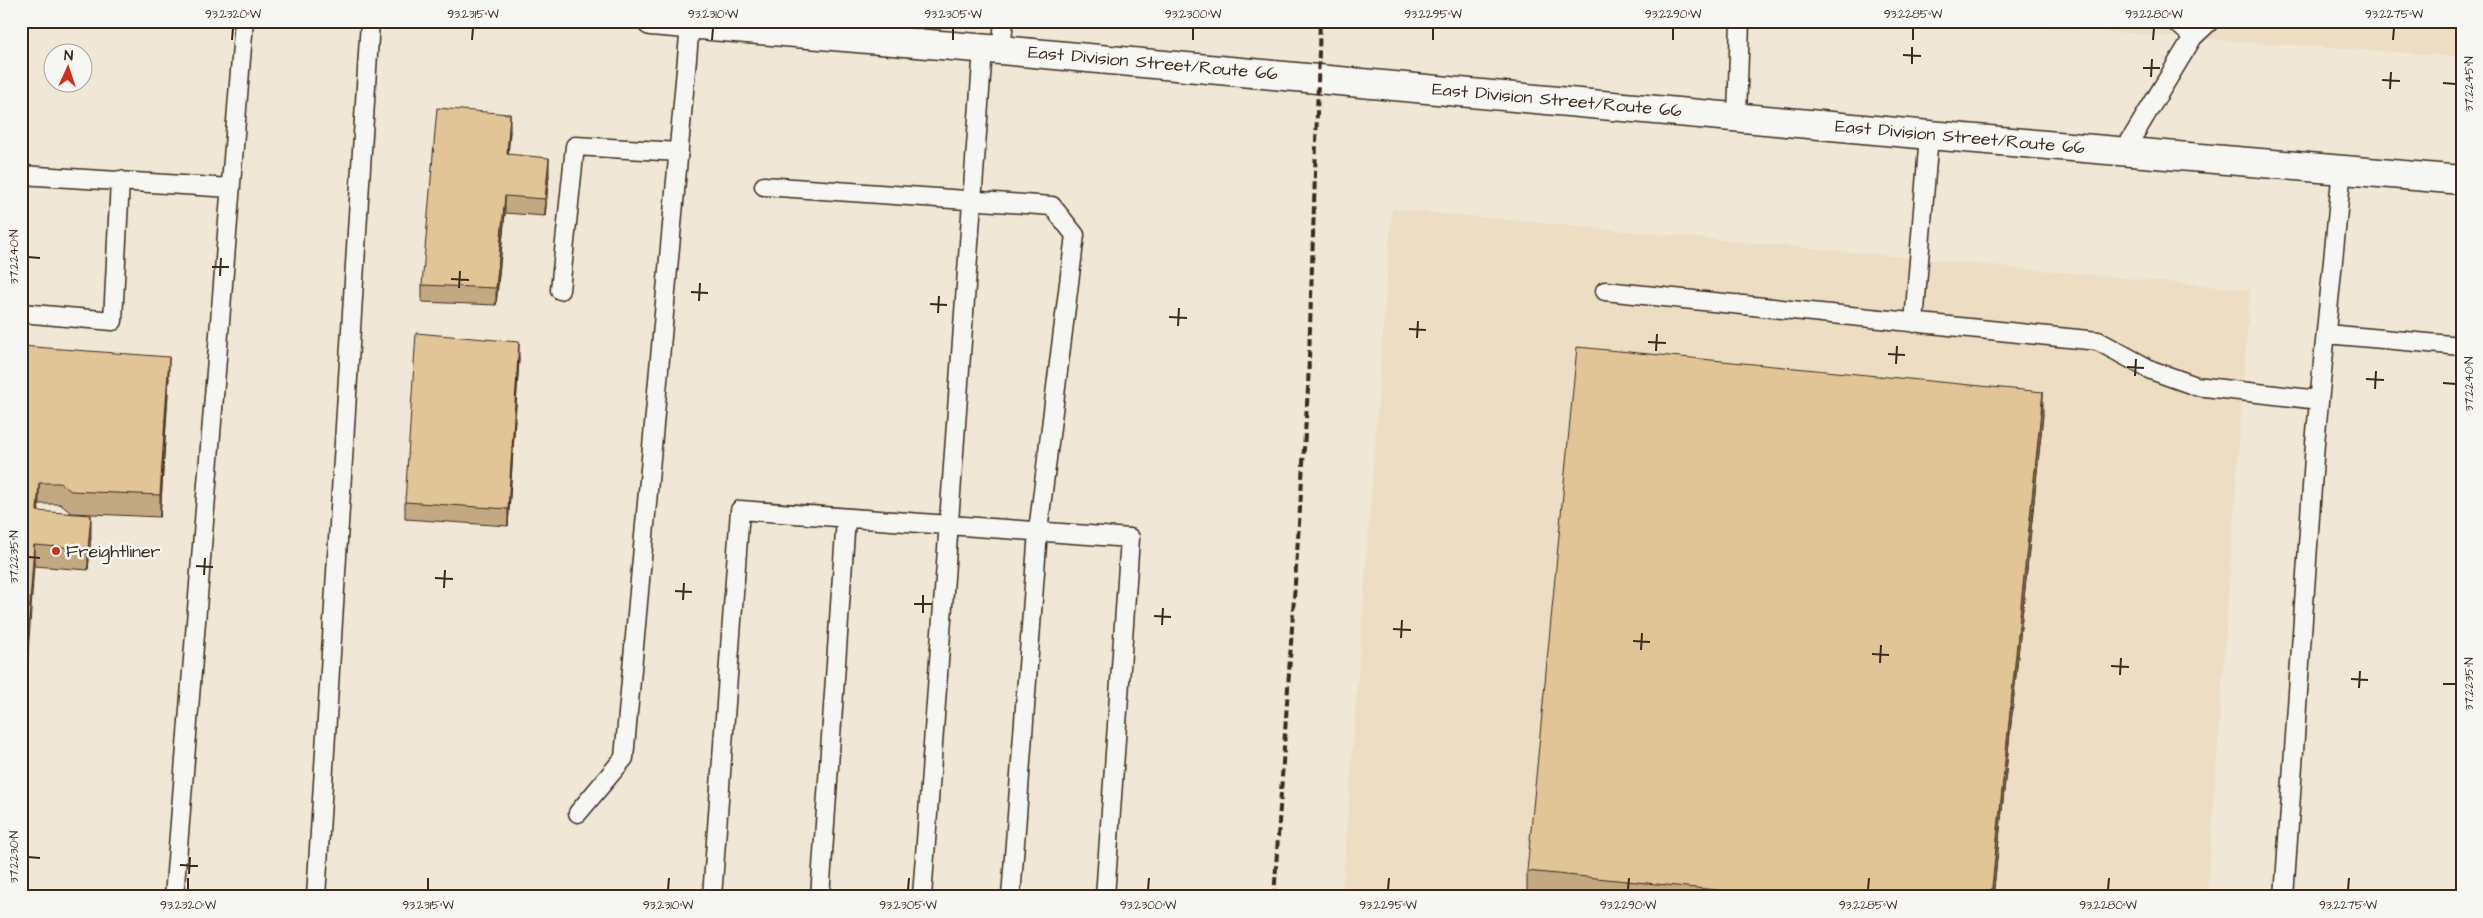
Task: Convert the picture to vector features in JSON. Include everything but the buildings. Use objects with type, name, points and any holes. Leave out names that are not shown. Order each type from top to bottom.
[{"type":"main road","name":"East Division Street/Route 66","points":[[651,21],[992,49],[1929,135],[2462,180]]},
{"type":"lane","points":[[174,897],[244,21]]},
{"type":"lane","points":[[316,897],[370,21]]},
{"type":"lane","points":[[922,897],[972,200],[992,49],[1004,21]]},
{"type":"lane","points":[[1737,117],[1740,21]]},
{"type":"lane","points":[[2175,21],[2193,36]]},
{"type":"lane","points":[[2124,151],[2193,36],[2210,21]]},
{"type":"lane","points":[[578,813],[624,758],[690,25]]},
{"type":"lane","points":[[1914,323],[1929,135]]},
{"type":"lane","points":[[560,290],[575,146],[679,152]]},
{"type":"lane","points":[[2284,897],[2319,400],[2342,169]]},
{"type":"lane","points":[[21,174],[231,188]]},
{"type":"lane","points":[[21,313],[114,321],[120,180]]},
{"type":"lane","points":[[764,186],[1052,206],[1075,235],[1038,531],[1011,897]]},
{"type":"lane","points":[[1605,291],[2098,341],[2151,370],[2196,386],[2319,400]]},
{"type":"lane","points":[[2326,334],[2462,346]]},
{"type":"lane","points":[[712,897],[740,510],[1130,538],[1105,897]]},
{"type":"lane","points":[[820,897],[846,518]]},
{"type":"shaded area","points":[[1963,21],[2462,21],[2462,57]]},
{"type":"shaded area","points":[[1392,209],[2250,290],[2207,897],[1342,897]]},
{"type":"railway","points":[[1274,897],[1308,389],[1320,21]]},
{"type":"place","name":"Freightliner","points":[[56,551]]}]
